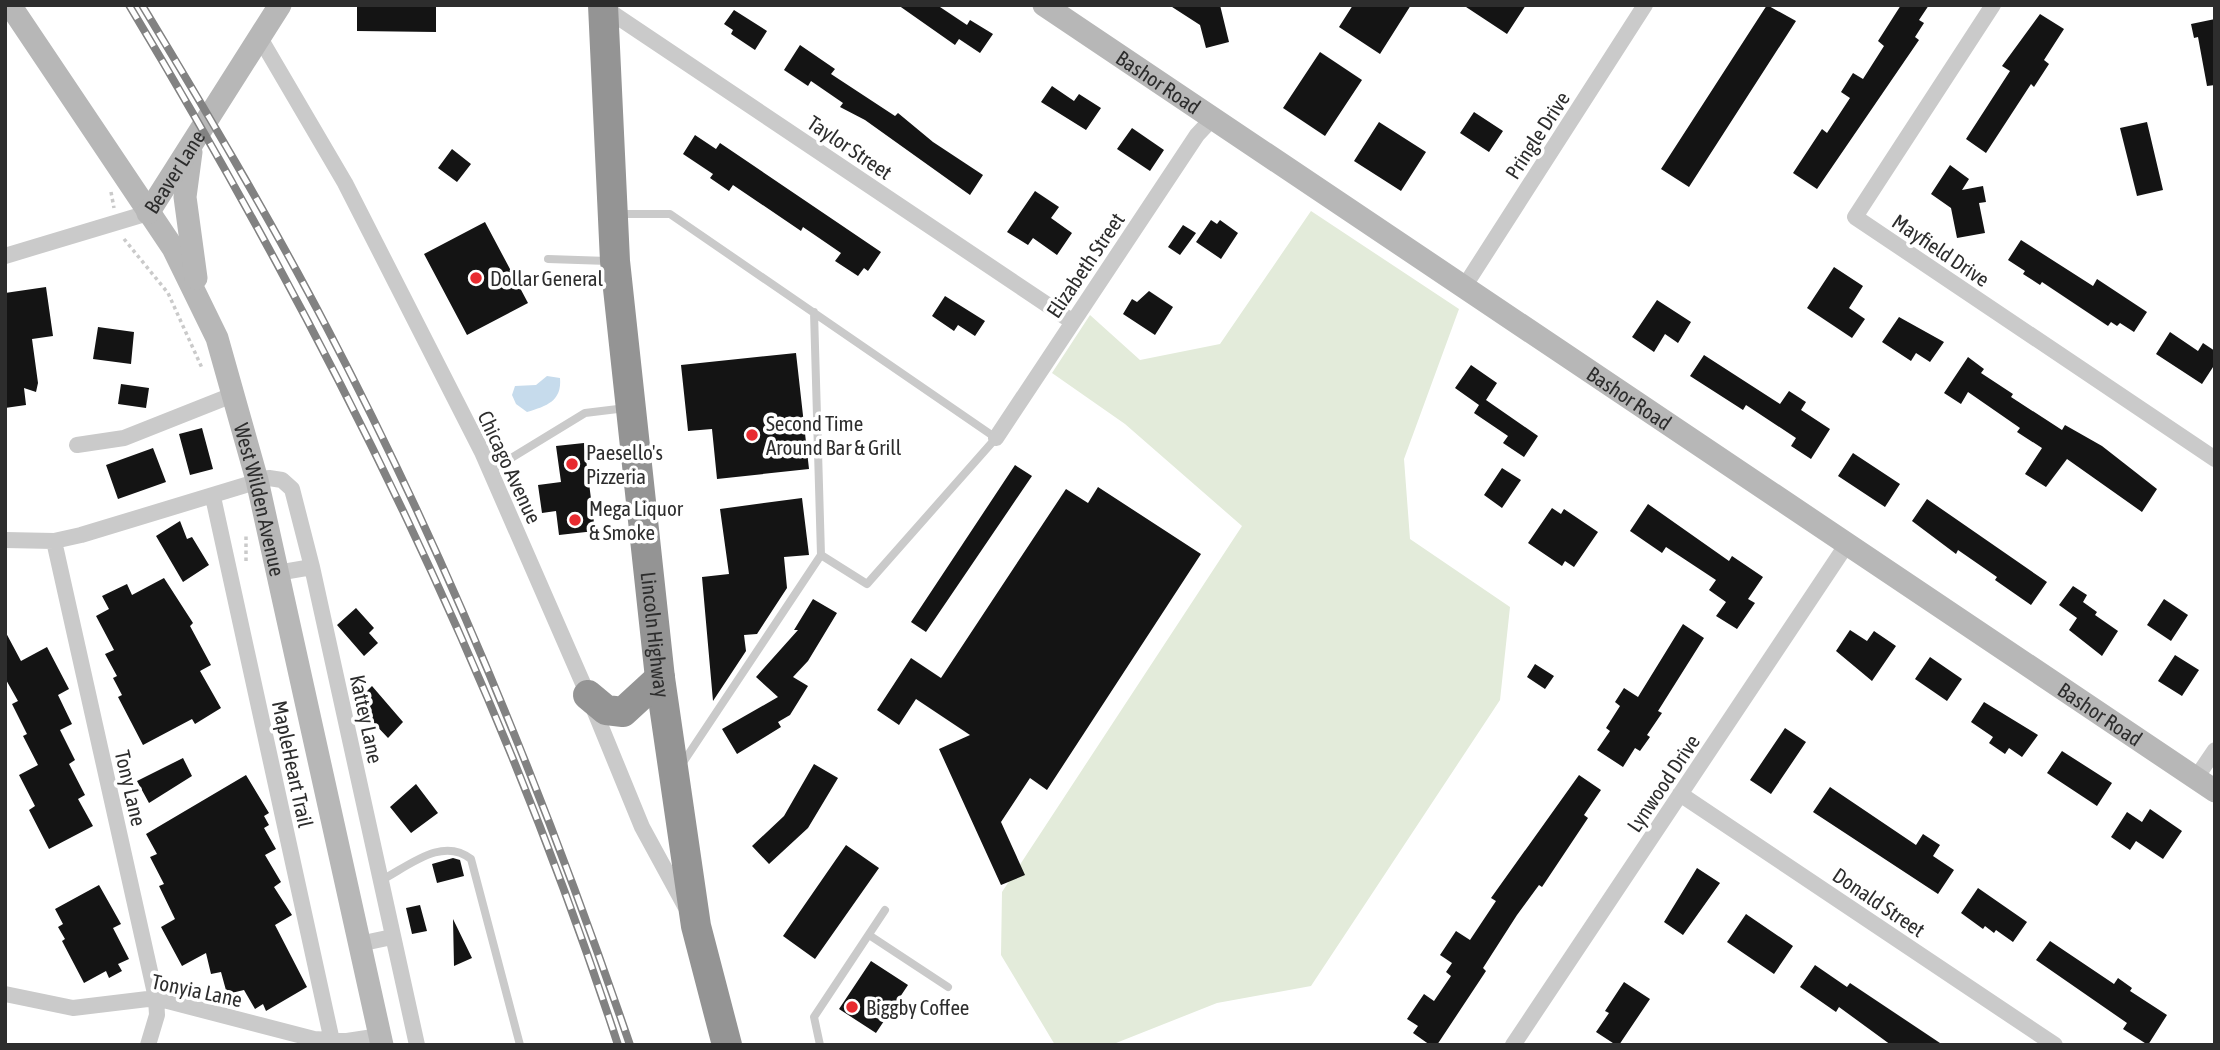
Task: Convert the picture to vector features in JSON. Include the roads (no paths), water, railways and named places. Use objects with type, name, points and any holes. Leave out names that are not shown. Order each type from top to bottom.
[{"type":"highway","name":"Lincoln Highway","points":[[603,6],[614,261],[660,678],[696,926],[727,1045]]},
{"type":"highway","points":[[588,695],[606,710],[623,712],[660,678]]},
{"type":"street","name":"West Wilden Avenue","points":[[10,5],[173,248],[200,298],[235,394],[257,480],[381,1040]]},
{"type":"street","name":"Beaver Lane","points":[[5,256],[148,213],[280,5]]},
{"type":"street","name":"Bashor Road","points":[[1044,5],[2205,785]]},
{"type":"street","name":"Pringle Drive","points":[[1464,288],[1645,5]]},
{"type":"street","name":"Mayfield Drive","points":[[1993,5],[1854,217],[2215,459]]},
{"type":"street","name":"Taylor Street","points":[[603,6],[1073,321]]},
{"type":"street","name":"Chicago Avenue","points":[[260,38],[345,183],[490,471],[588,695],[642,827],[696,926]]},
{"type":"street","name":"Elizabeth Street","points":[[996,438],[1197,135],[1212,118]]},
{"type":"street","points":[[191,147],[185,197],[200,298]]},
{"type":"street","points":[[77,445],[124,438],[235,394]]},
{"type":"street","points":[[5,540],[54,541],[213,497],[257,480]]},
{"type":"street","name":"Kattey Lane","points":[[257,480],[282,480],[292,489],[312,567],[417,1045]]},
{"type":"street","name":"MapleHeart Trail","points":[[213,497],[332,1041]]},
{"type":"street","name":"Tony Lane","points":[[54,541],[156,998],[157,1016],[148,1045]]},
{"type":"street","name":"Lynwood Drive","points":[[1513,1045],[1847,544]]},
{"type":"street","points":[[277,573],[312,567]]},
{"type":"street","points":[[2205,785],[2215,750]]},
{"type":"street","name":"Donald Street","points":[[1681,794],[2055,1045]]},
{"type":"street","points":[[359,944],[392,937]]},
{"type":"street","name":"Tonyia Lane","points":[[5,995],[73,1008],[156,998],[294,1035],[332,1041],[381,1040]]},
{"type":"lane","points":[[611,214],[670,214],[996,438],[867,584],[821,555]]},
{"type":"lane","points":[[548,259],[614,261]]},
{"type":"lane","points":[[675,776],[821,555],[814,312]]},
{"type":"lane","points":[[490,471],[585,414],[629,407]]},
{"type":"lane","points":[[379,881],[443,848],[459,850],[471,859],[520,1045]]},
{"type":"lane","points":[[820,1045],[814,1017],[886,910]]},
{"type":"lane","points":[[869,935],[948,987]]},
{"type":"water","points":[[547,376],[560,378],[558,392],[552,401],[527,412],[516,404],[512,395],[515,386],[536,385]]},
{"type":"railway","points":[[129,5],[272,255],[403,511],[519,774],[571,909],[618,1045]]},
{"type":"railway","points":[[142,5],[237,164],[304,285],[413,501],[529,770],[630,1045]]},
{"type":"place","name":"Dollar General","points":[[476,278]]},
{"type":"place","name":"Second Time Around Bar & Grill","points":[[752,435]]},
{"type":"place","name":"Paesello's Pizzeria","points":[[572,464]]},
{"type":"place","name":"Mega Liquor & Smoke","points":[[575,520]]},
{"type":"place","name":"Biggby Coffee","points":[[852,1007]]}]
